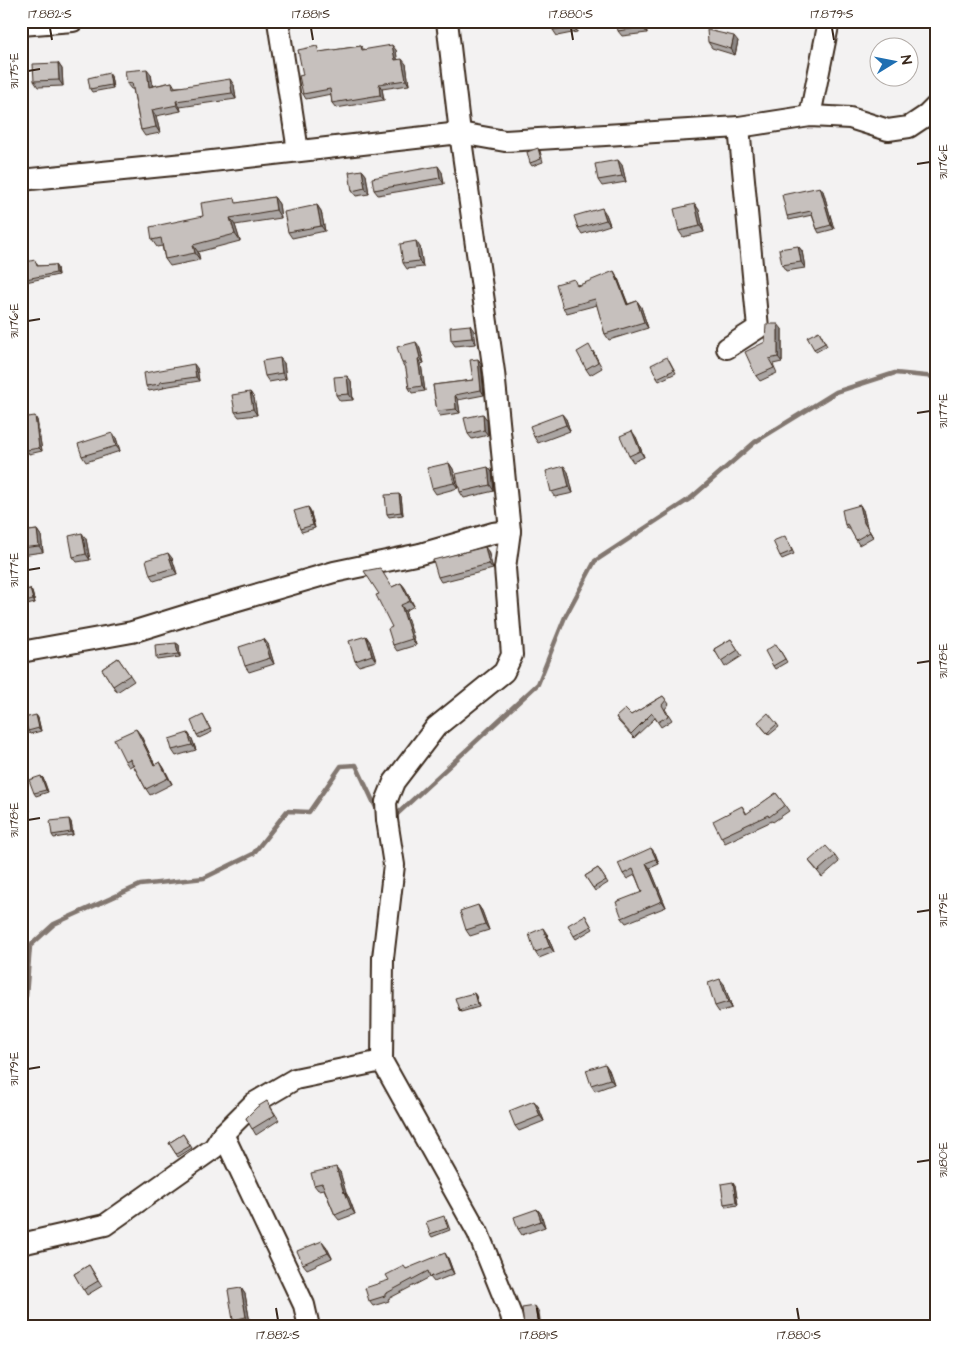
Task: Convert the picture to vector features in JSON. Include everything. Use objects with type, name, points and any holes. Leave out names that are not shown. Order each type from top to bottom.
[{"type":"street","points":[[21,25],[73,21]]},
{"type":"street","points":[[278,21],[298,152]]},
{"type":"street","points":[[447,21],[460,133],[494,372],[510,531],[505,568],[512,655],[504,672],[436,727],[394,782],[386,802],[394,865],[383,958],[382,1061],[478,1232],[514,1327]]},
{"type":"street","points":[[810,116],[829,21]]},
{"type":"street","points":[[21,180],[298,152],[460,133],[505,141],[738,127],[810,116],[850,118],[888,130],[909,127],[927,115],[936,106]]},
{"type":"street","points":[[727,348],[758,328],[738,127]]},
{"type":"street","points":[[21,652],[132,632],[334,572],[420,554],[493,533],[510,531]]},
{"type":"street","points":[[21,1244],[105,1225],[214,1148],[223,1134],[254,1102],[295,1079],[382,1061]]},
{"type":"street","points":[[223,1134],[304,1304],[309,1327]]},
{"type":"building","points":[[551,21],[572,21],[573,26],[553,30]]},
{"type":"building","points":[[616,21],[642,21],[643,27],[618,31]]},
{"type":"building","points":[[707,30],[734,36],[731,49],[708,42]]},
{"type":"building","points":[[392,45],[395,60],[402,59],[406,80],[379,84],[380,95],[332,103],[330,89],[303,94],[299,76],[303,75],[298,50],[317,46],[319,52],[361,46],[362,50]]},
{"type":"building","points":[[58,63],[59,80],[34,81],[33,64]]},
{"type":"building","points":[[147,69],[149,87],[172,82],[173,88],[230,79],[232,93],[176,101],[177,105],[152,110],[156,127],[141,130],[132,83],[127,84],[125,71]]},
{"type":"building","points":[[109,73],[111,85],[90,89],[88,78]]},
{"type":"building","points":[[538,148],[541,159],[530,163],[527,152]]},
{"type":"building","points":[[618,160],[622,176],[598,180],[595,164]]},
{"type":"building","points":[[438,166],[440,178],[374,190],[372,178]]},
{"type":"building","points":[[362,170],[365,188],[352,191],[349,172]]},
{"type":"building","points":[[820,187],[831,225],[817,229],[811,211],[787,216],[782,195]]},
{"type":"building","points":[[274,197],[276,210],[230,218],[235,234],[193,245],[195,253],[165,259],[161,238],[152,240],[150,227],[203,216],[201,203],[235,198],[236,203]]},
{"type":"building","points":[[695,204],[700,226],[679,231],[674,209]]},
{"type":"building","points":[[317,205],[321,226],[288,232],[284,212]]},
{"type":"building","points":[[602,208],[606,220],[578,228],[574,216]]},
{"type":"building","points":[[416,241],[419,261],[403,263],[400,244]]},
{"type":"building","points":[[798,246],[801,262],[782,265],[779,249]]},
{"type":"building","points":[[35,260],[37,266],[55,265],[56,273],[21,280],[21,263]]},
{"type":"building","points":[[614,271],[627,305],[637,301],[644,322],[605,334],[595,299],[563,308],[556,284],[574,279],[577,286]]},
{"type":"building","points":[[766,324],[778,324],[778,357],[769,359],[774,368],[756,376],[745,352],[765,342]]},
{"type":"building","points":[[470,325],[472,338],[451,340],[450,327]]},
{"type":"building","points":[[819,331],[825,343],[814,349],[807,337]]},
{"type":"building","points":[[416,342],[420,358],[418,359],[422,386],[409,388],[405,363],[402,363],[397,347]]},
{"type":"building","points":[[589,345],[598,362],[586,369],[577,352]]},
{"type":"building","points":[[667,357],[674,370],[657,378],[651,365]]},
{"type":"building","points":[[280,358],[282,373],[265,376],[262,361]]},
{"type":"building","points":[[478,359],[481,390],[455,395],[456,409],[437,411],[433,385],[473,380],[470,360]]},
{"type":"building","points":[[194,364],[196,377],[146,386],[144,373]]},
{"type":"building","points":[[347,376],[349,394],[336,395],[334,377]]},
{"type":"building","points":[[250,392],[253,409],[235,412],[232,395]]},
{"type":"building","points":[[483,414],[484,430],[468,434],[464,418]]},
{"type":"building","points":[[562,414],[566,425],[534,437],[530,426]]},
{"type":"building","points":[[35,416],[39,448],[27,450],[26,448],[21,448],[21,418]]},
{"type":"building","points":[[632,431],[640,451],[629,456],[620,436]]},
{"type":"building","points":[[112,433],[116,446],[82,456],[78,444]]},
{"type":"building","points":[[449,463],[454,483],[432,488],[427,468]]},
{"type":"building","points":[[564,466],[569,487],[551,492],[546,471]]},
{"type":"building","points":[[488,467],[490,485],[460,492],[456,474]]},
{"type":"building","points":[[399,494],[401,512],[387,514],[385,495]]},
{"type":"building","points":[[860,505],[864,523],[870,532],[856,540],[847,524],[845,525],[842,510]]},
{"type":"building","points":[[308,507],[313,525],[300,529],[294,511]]},
{"type":"building","points":[[37,530],[39,546],[21,548],[21,532]]},
{"type":"building","points":[[82,533],[86,554],[73,557],[69,536]]},
{"type":"building","points":[[785,536],[792,551],[780,556],[773,541]]},
{"type":"building","points":[[485,547],[489,564],[438,577],[433,560]]},
{"type":"building","points":[[168,553],[173,568],[150,575],[146,560]]},
{"type":"building","points":[[380,568],[392,587],[401,583],[410,601],[401,605],[412,639],[393,645],[388,629],[392,627],[376,595],[379,594],[364,571]]},
{"type":"building","points":[[30,589],[33,600],[21,603],[21,591]]},
{"type":"building","points":[[366,636],[372,655],[355,661],[349,641]]},
{"type":"building","points":[[264,639],[270,658],[245,666],[239,647]]},
{"type":"building","points":[[731,639],[738,650],[721,661],[714,649]]},
{"type":"building","points":[[176,643],[178,654],[156,657],[155,645]]},
{"type":"building","points":[[776,644],[785,659],[773,666],[765,651]]},
{"type":"building","points":[[118,658],[130,675],[113,686],[102,669]]},
{"type":"building","points":[[663,696],[666,700],[662,705],[668,716],[658,722],[652,713],[631,734],[616,717],[625,709],[631,715]]},
{"type":"building","points":[[768,713],[777,724],[767,733],[758,722]]},
{"type":"building","points":[[36,715],[39,728],[28,731],[24,718]]},
{"type":"building","points":[[203,715],[210,729],[197,735],[191,721]]},
{"type":"building","points":[[136,729],[154,765],[160,762],[168,778],[146,789],[130,759],[125,761],[114,739]]},
{"type":"building","points":[[188,733],[192,745],[172,750],[169,739]]},
{"type":"building","points":[[41,776],[46,790],[34,793],[29,780]]},
{"type":"building","points":[[776,793],[785,805],[769,817],[768,815],[721,837],[713,821],[742,806],[746,814]]},
{"type":"building","points":[[21,795],[26,805],[21,807]]},
{"type":"building","points":[[69,819],[71,832],[52,835],[50,821]]},
{"type":"building","points":[[826,846],[835,856],[818,871],[809,861]]},
{"type":"building","points":[[651,848],[656,859],[646,863],[662,901],[622,918],[616,902],[642,892],[633,869],[623,874],[618,863]]},
{"type":"building","points":[[598,868],[606,880],[593,888],[585,876]]},
{"type":"building","points":[[478,905],[485,924],[466,930],[460,911]]},
{"type":"building","points":[[585,915],[591,926],[574,936],[568,925]]},
{"type":"building","points":[[543,928],[550,947],[535,952],[529,934]]},
{"type":"building","points":[[720,979],[728,1002],[715,1006],[708,983]]},
{"type":"building","points":[[474,993],[477,1004],[459,1010],[455,998]]},
{"type":"building","points":[[605,1064],[610,1079],[591,1085],[586,1070]]},
{"type":"building","points":[[267,1101],[275,1115],[252,1129],[246,1118],[257,1107]]},
{"type":"building","points":[[534,1101],[540,1116],[515,1126],[509,1111]]},
{"type":"building","points":[[183,1134],[190,1146],[176,1154],[169,1143]]},
{"type":"building","points":[[336,1167],[351,1208],[335,1215],[322,1183],[314,1185],[311,1173]]},
{"type":"building","points":[[733,1182],[736,1202],[724,1204],[721,1184]]},
{"type":"building","points":[[537,1209],[541,1221],[518,1229],[514,1217]]},
{"type":"building","points":[[444,1216],[448,1228],[430,1234],[426,1222]]},
{"type":"building","points":[[322,1241],[328,1253],[303,1264],[297,1251]]},
{"type":"building","points":[[445,1253],[451,1269],[430,1277],[428,1271],[385,1294],[385,1296],[369,1301],[365,1288],[389,1280],[386,1275],[404,1266],[406,1269]]},
{"type":"building","points":[[89,1265],[98,1281],[83,1290],[74,1274]]},
{"type":"building","points":[[241,1288],[246,1317],[233,1320],[228,1290]]},
{"type":"building","points":[[535,1306],[538,1327],[524,1327],[522,1308]]},
{"type":"waterway","points":[[394,817],[538,684],[565,617],[595,561],[691,498],[755,442],[836,392],[895,373],[936,377]]},
{"type":"waterway","points":[[21,998],[26,996],[30,946],[54,924],[140,885],[204,878],[253,854],[287,811],[309,812],[341,766],[356,765],[379,814]]}]
